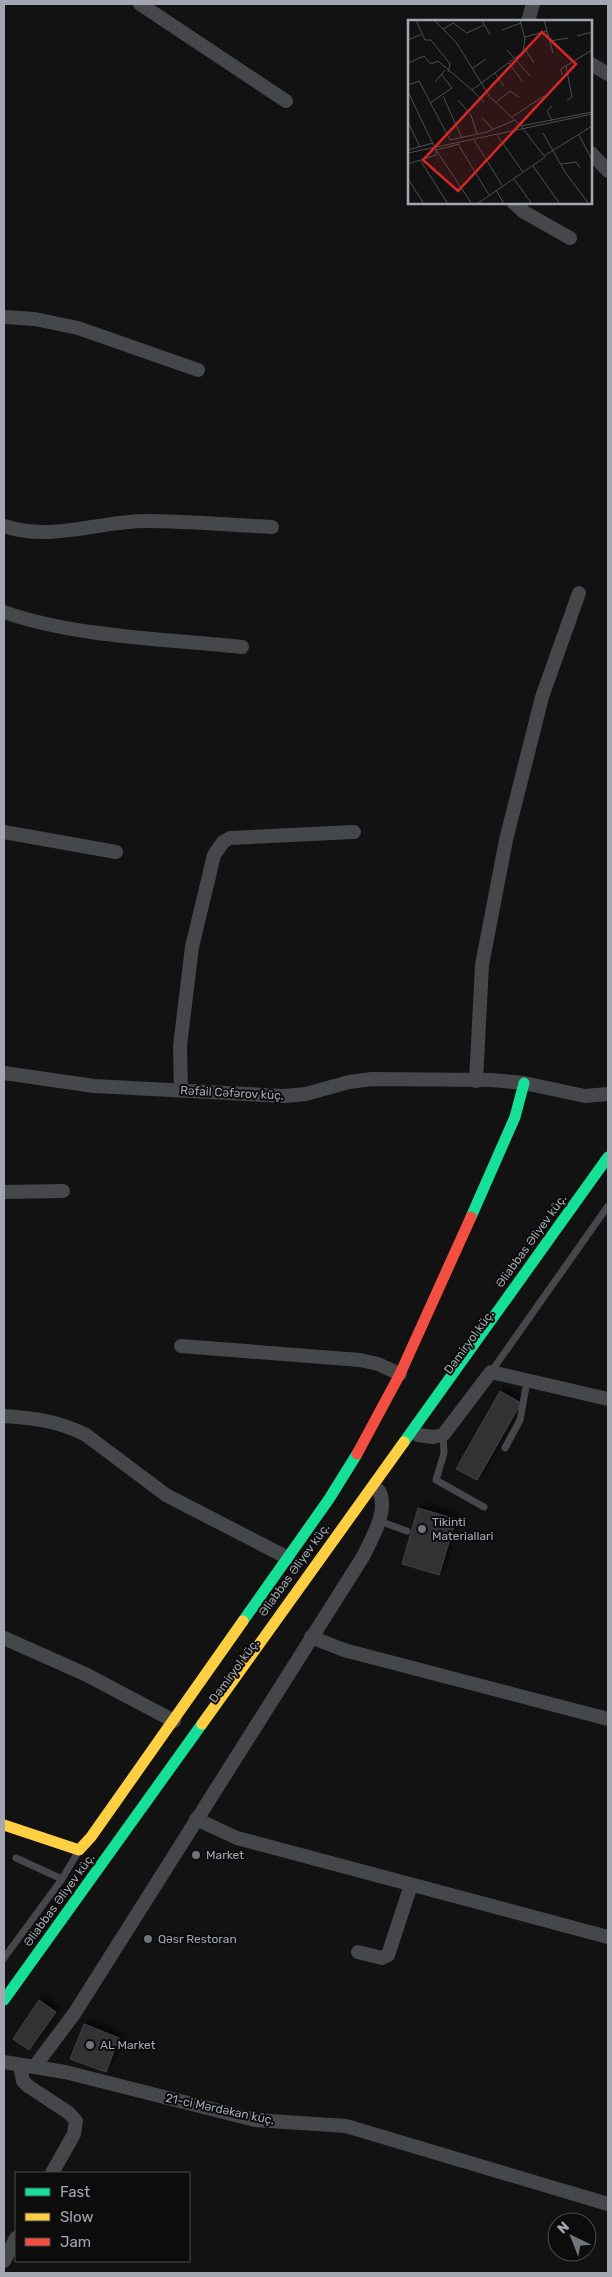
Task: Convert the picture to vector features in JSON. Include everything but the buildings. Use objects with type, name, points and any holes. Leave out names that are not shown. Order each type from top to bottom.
[{"type":"main road","points":[[4,1825],[50,1842],[79,1850],[91,1838],[174,1721],[338,1484],[400,1374],[505,1141],[524,1084]]},
{"type":"main road","name":"Əliabbas Əliyev küç.","points":[[4,2000],[608,1157]]},
{"type":"main road","name":"Dəmiryol küç.","points":[[4,2016],[380,1491],[418,1434],[608,1172]]},
{"type":"street","points":[[528,20],[533,4]]},
{"type":"street","points":[[150,6],[286,101]]},
{"type":"street","points":[[592,65],[608,74]]},
{"type":"street","points":[[592,154],[608,171]]},
{"type":"street","points":[[514,204],[524,212],[570,238]]},
{"type":"street","points":[[4,317],[35,319],[78,328],[198,370]]},
{"type":"street","points":[[4,526],[37,534],[104,524],[146,521],[272,527]]},
{"type":"street","points":[[476,1081],[482,965],[506,840],[542,697],[579,593]]},
{"type":"street","points":[[4,612],[46,624],[242,647]]},
{"type":"street","points":[[4,832],[116,852]]},
{"type":"street","points":[[182,1090],[180,1046],[192,947],[205,888],[217,848],[230,838],[354,832]]},
{"type":"street","name":"Rəfail Cəfərov küç.","points":[[4,1073],[94,1086],[284,1096],[306,1094],[349,1082],[372,1079],[524,1084],[585,1096],[608,1094]]},
{"type":"street","points":[[4,1192],[63,1191]]},
{"type":"street","points":[[181,1346],[360,1360],[378,1364],[400,1374]]},
{"type":"street","points":[[418,1434],[433,1437],[443,1435],[491,1372],[608,1399]]},
{"type":"street","points":[[4,1416],[36,1418],[74,1429],[86,1435],[166,1496],[288,1558]]},
{"type":"street","points":[[35,2066],[74,2014],[364,1555],[379,1521],[382,1502],[380,1491]]},
{"type":"street","points":[[311,1637],[344,1650],[608,1719]]},
{"type":"street","points":[[4,1638],[85,1674],[174,1721]]},
{"type":"street","points":[[196,1820],[237,1838],[608,1937]]},
{"type":"street","points":[[358,1952],[382,1958],[388,1955],[411,1885]]},
{"type":"street","name":"21-ci Mərdəkan küç.","points":[[4,2062],[35,2066],[256,2120],[346,2126],[608,2204]]},
{"type":"street","points":[[20,2064],[23,2081],[28,2086],[69,2113],[76,2120],[74,2134],[53,2172]]},
{"type":"street","points":[[4,2261],[15,2240]]},
{"type":"lane","points":[[491,1372],[608,1206]]},
{"type":"lane","points":[[505,1448],[520,1420],[528,1380]]},
{"type":"lane","points":[[443,1435],[444,1453],[436,1480],[484,1507]]},
{"type":"lane","points":[[379,1521],[407,1531]]},
{"type":"lane","points":[[4,1958],[62,1879],[79,1850]]},
{"type":"lane","points":[[16,1858],[62,1879]]},
{"type":"traffic: fast","points":[[471,1217],[515,1117],[524,1083]]},
{"type":"traffic: fast","points":[[404,1442],[608,1157]]},
{"type":"traffic: fast","points":[[243,1621],[329,1499],[357,1454]]},
{"type":"traffic: fast","points":[[4,2000],[202,1724]]},
{"type":"traffic: slow","points":[[202,1724],[404,1442]]},
{"type":"traffic: slow","points":[[4,1825],[79,1850],[91,1837],[243,1621]]},
{"type":"traffic: jam","points":[[357,1454],[400,1374],[471,1217]]},
{"type":"place","name":"Tikinti Materiallari","points":[[422,1529]]},
{"type":"place","name":"Market","points":[[196,1855]]},
{"type":"place","name":"Qəsr Restoran","points":[[148,1939]]},
{"type":"place","name":"AL Market","points":[[90,2045]]}]
